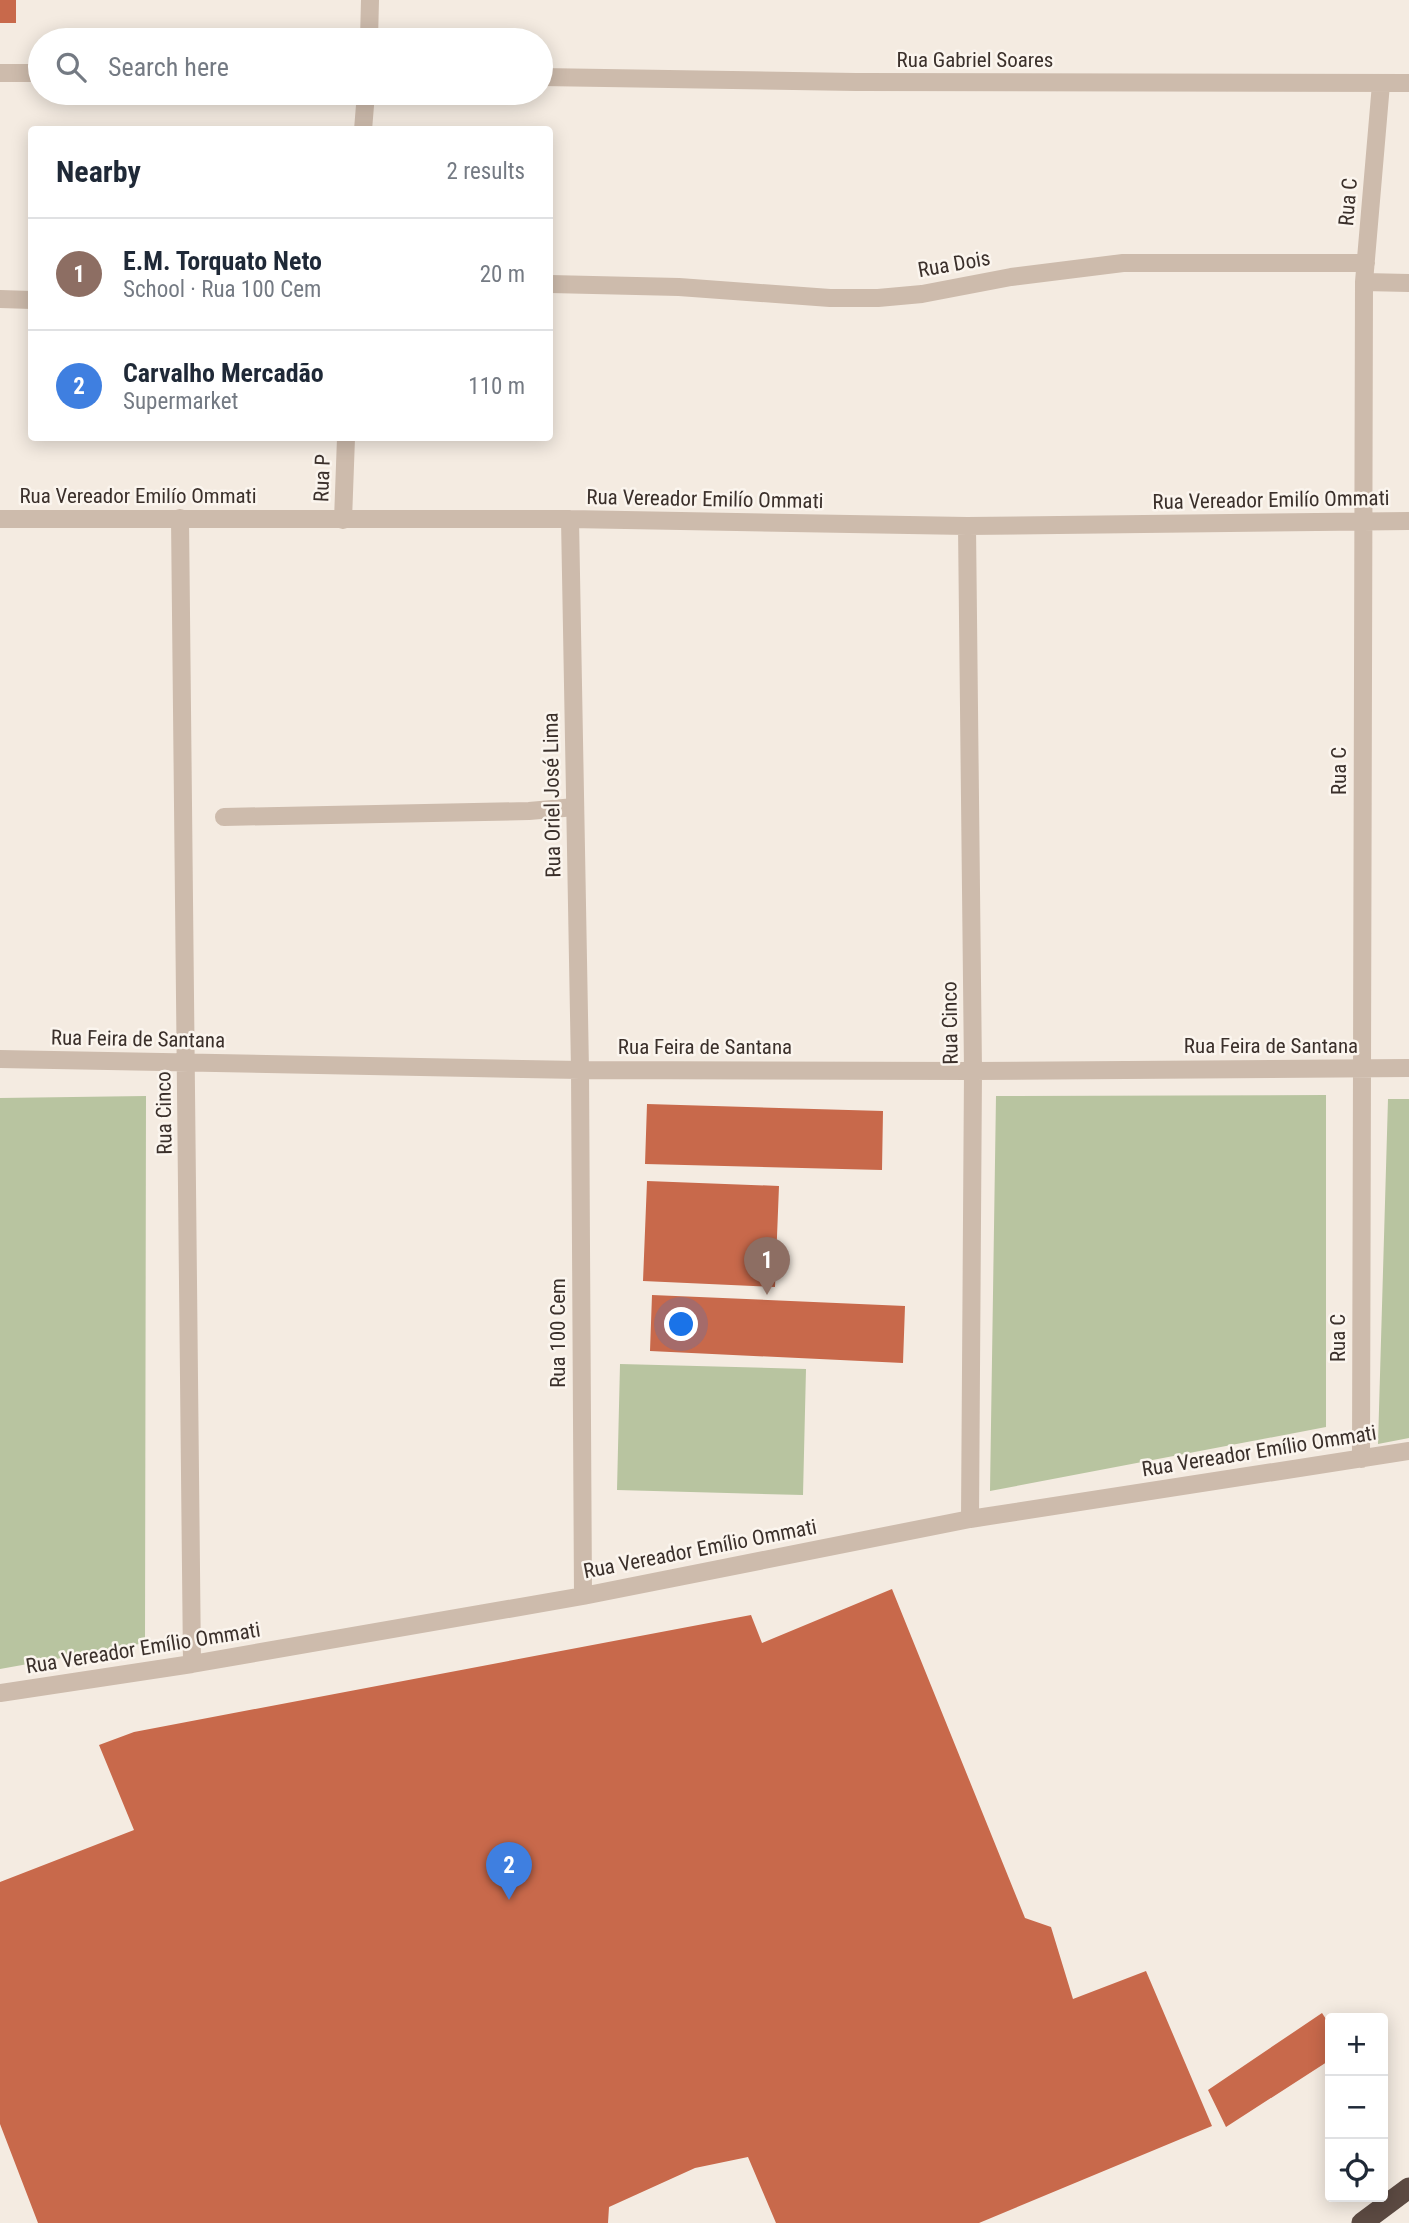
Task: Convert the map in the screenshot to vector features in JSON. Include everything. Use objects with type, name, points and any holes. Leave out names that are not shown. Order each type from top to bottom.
[{"type":"highway","points":[[1362,2223],[1409,2188]]},
{"type":"street","points":[[369,0],[369,28]]},
{"type":"street","points":[[0,72],[28,73]]},
{"type":"street","name":"Rua Gabriel Soares","points":[[553,77],[870,82],[1409,83]]},
{"type":"street","name":"Rua C","points":[[1361,1459],[1364,282],[1381,84]]},
{"type":"street","points":[[363,126],[365,105]]},
{"type":"street","name":"Rua Dois","points":[[553,284],[679,287],[830,299],[878,298],[922,294],[1011,277],[1123,263],[1366,263]]},
{"type":"street","points":[[1364,282],[1409,283]]},
{"type":"street","points":[[0,299],[28,300]]},
{"type":"street","name":"Rua P","points":[[343,520],[346,441]]},
{"type":"street","name":"Rua Vereador Emilío Ommati","points":[[0,519],[570,519],[967,526],[1409,521]]},
{"type":"street","name":"Rua Cinco","points":[[180,519],[192,1664]]},
{"type":"street","name":"Rua Oriel José Lima","points":[[570,519],[580,1070]]},
{"type":"street","name":"Rua Cinco","points":[[967,526],[973,1071],[970,1518]]},
{"type":"street","points":[[224,817],[529,811],[575,807]]},
{"type":"street","name":"Rua Feira de Santana","points":[[0,1059],[580,1070],[1409,1068]]},
{"type":"street","name":"Rua 100 Cem","points":[[580,1070],[583,1596]]},
{"type":"street","name":"Rua Vereador Emílio Ommati","points":[[0,1693],[192,1664],[583,1596],[970,1518],[1409,1451]]},
{"type":"green space","points":[[1326,1095],[1326,1427],[990,1491],[996,1096]]},
{"type":"green space","points":[[146,1096],[145,1643],[0,1669],[0,1098]]},
{"type":"green space","points":[[1388,1099],[1409,1099],[1409,1438],[1378,1444]]},
{"type":"green space","points":[[620,1364],[806,1369],[803,1495],[617,1490]]},
{"type":"building","points":[[0,0],[16,0],[16,23],[0,23]]},
{"type":"building","points":[[647,1104],[883,1111],[882,1170],[645,1164]]},
{"type":"building","points":[[647,1181],[779,1186],[775,1287],[643,1281]]},
{"type":"building","points":[[652,1295],[905,1306],[903,1363],[650,1351]]},
{"type":"building","points":[[892,1589],[1025,1918],[1051,1927],[1073,1999],[1146,1971],[1212,2126],[979,2223],[776,2223],[748,2157],[695,2168],[609,2207],[608,2223],[38,2223],[0,2124],[0,1882],[134,1830],[99,1745],[134,1732],[751,1615],[762,1643]]},
{"type":"building","points":[[1322,2013],[1325,2018],[1325,2063],[1226,2127],[1208,2090]]},
{"type":"place","name":"E.M. Torquato Neto","points":[[767,1295]]},
{"type":"place","name":"Carvalho Mercadão","points":[[509,1900]]}]
